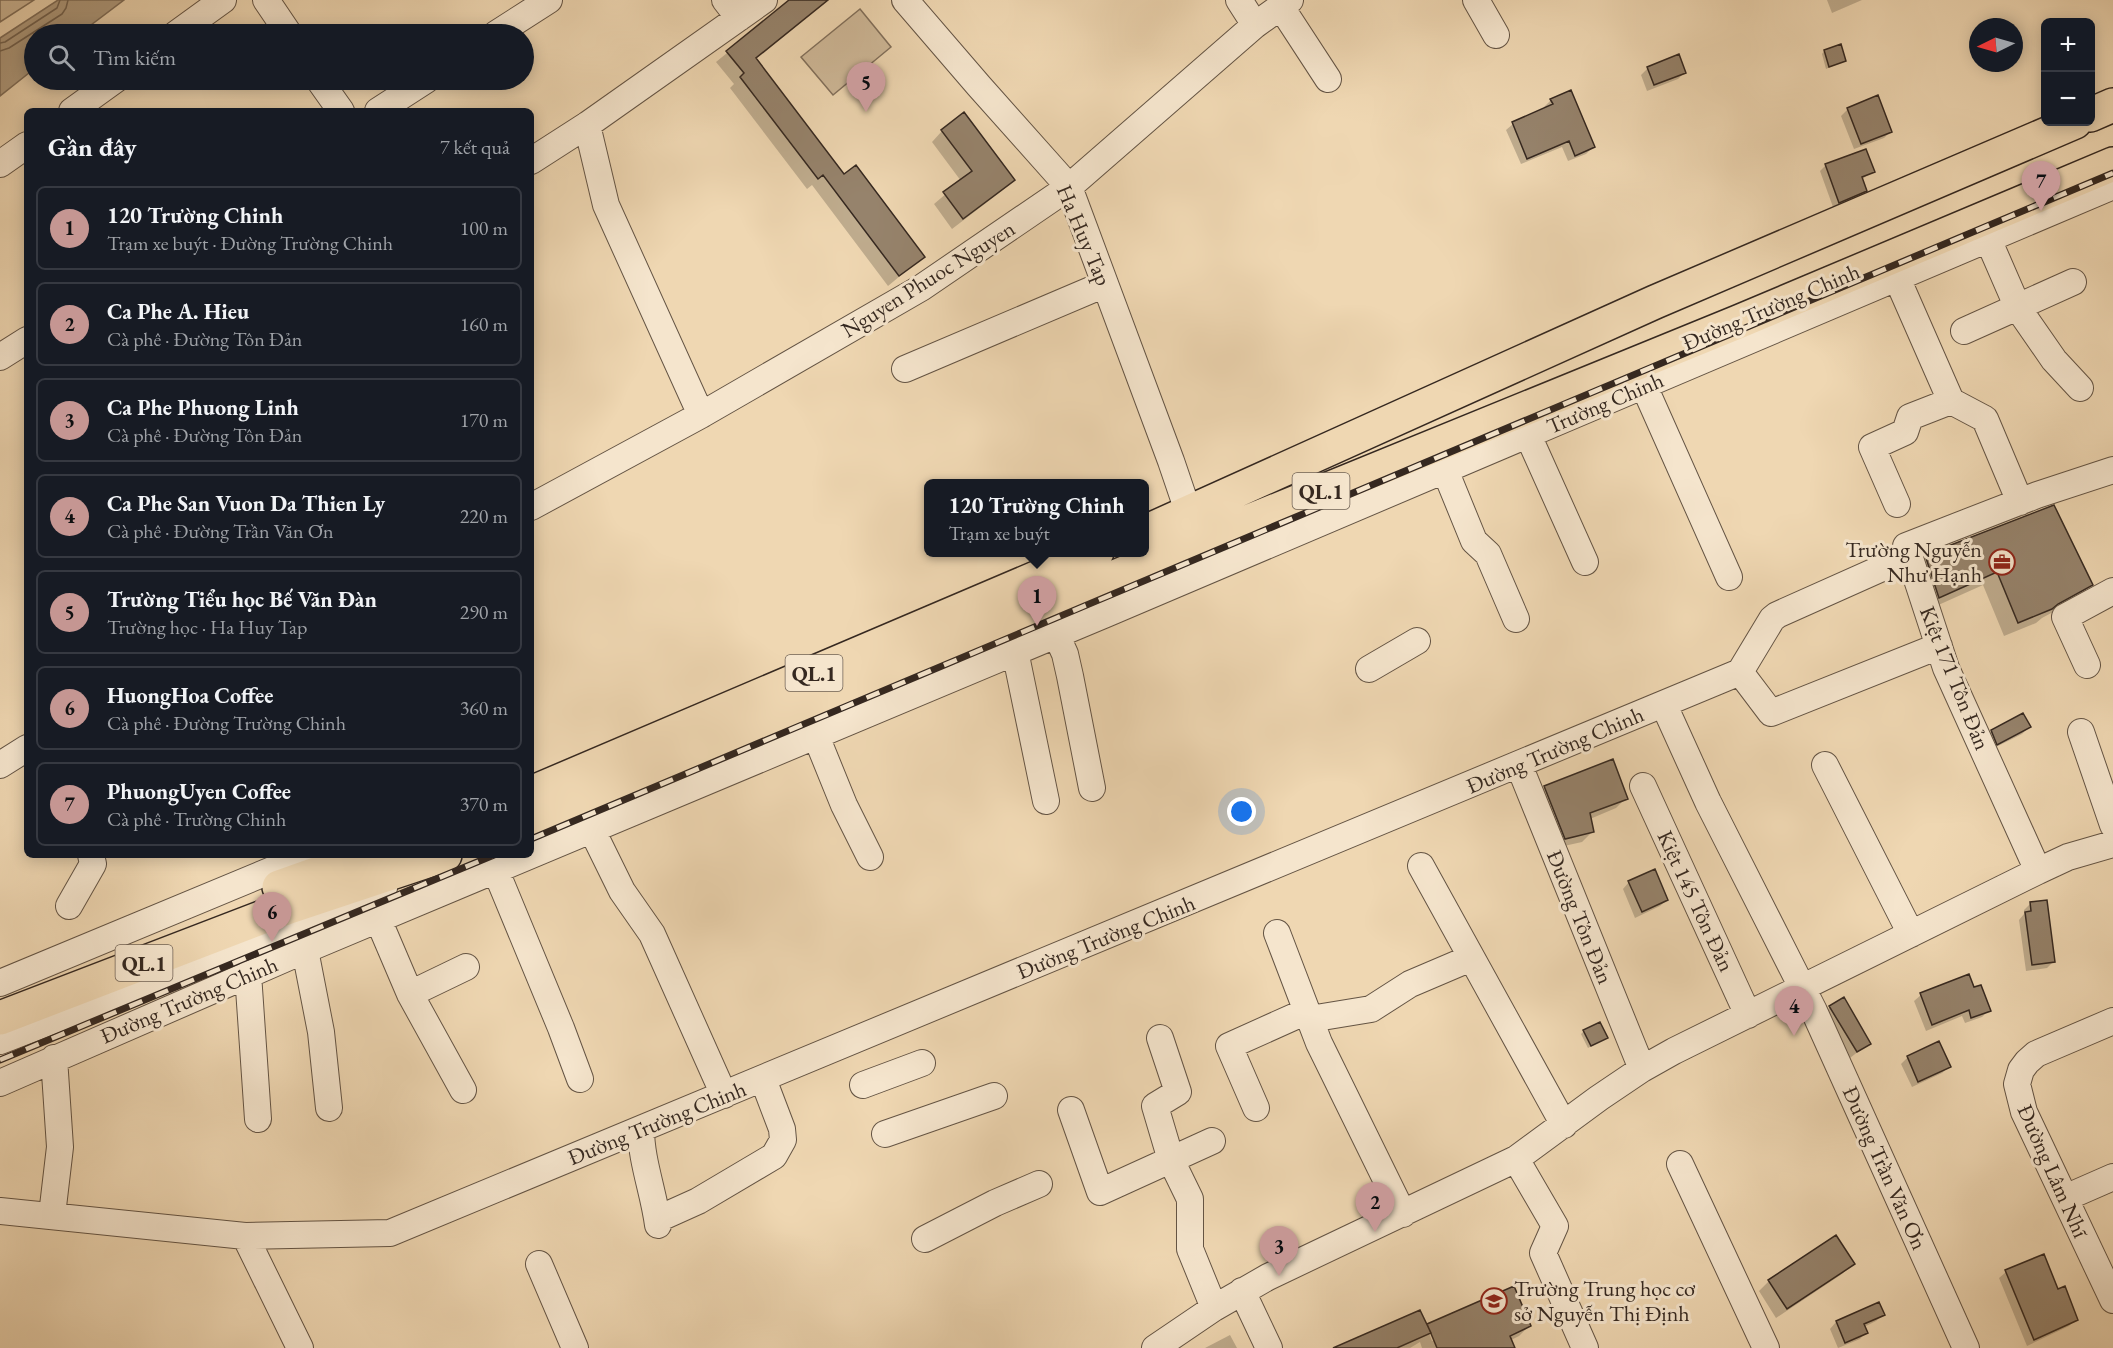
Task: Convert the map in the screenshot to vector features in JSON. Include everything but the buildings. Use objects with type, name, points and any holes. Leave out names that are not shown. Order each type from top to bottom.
[{"type":"highway","points":[[2095,113],[2113,105]]},
{"type":"highway","name":"QL.1","points":[[1149,530],[1717,276],[2066,126]]},
{"type":"highway","name":"Đường Trường Chinh","points":[[534,821],[1203,540],[1738,322],[2113,164]]},
{"type":"highway","points":[[1717,276],[1738,322]]},
{"type":"highway","name":"QL.1","points":[[534,792],[1085,557]]},
{"type":"highway","name":"QL.1","points":[[0,1018],[285,897],[363,858]]},
{"type":"highway","name":"QL.1","points":[[0,994],[285,897],[434,858]]},
{"type":"street","points":[[190,24],[223,0]]},
{"type":"street","points":[[266,0],[282,24]]},
{"type":"street","points":[[511,24],[549,0]]},
{"type":"street","points":[[534,159],[587,125],[732,9],[764,0]]},
{"type":"street","name":"Ha Huy Tap","points":[[905,0],[1069,187],[1172,461],[1189,514]]},
{"type":"street","points":[[1239,0],[1255,25]]},
{"type":"street","points":[[1476,0],[1496,35]]},
{"type":"street","points":[[1286,4],[1328,79]]},
{"type":"street","name":"Nguyen Phuoc Nguyen","points":[[534,505],[701,415],[921,288],[1069,187],[1255,25],[1286,4]]},
{"type":"street","points":[[76,108],[101,90]]},
{"type":"street","points":[[326,90],[338,108]]},
{"type":"street","points":[[383,108],[411,90]]},
{"type":"street","points":[[587,125],[606,205],[701,415]]},
{"type":"street","points":[[0,164],[24,146]]},
{"type":"street","name":"Trường Chinh","points":[[1196,576],[2113,186]]},
{"type":"street","points":[[1988,239],[2017,306],[2054,360],[2080,388]]},
{"type":"street","points":[[1897,278],[1951,401],[1985,419],[2028,499]]},
{"type":"street","points":[[1964,330],[2073,282]]},
{"type":"street","points":[[905,369],[1105,284]]},
{"type":"street","points":[[0,357],[24,342]]},
{"type":"street","points":[[1644,386],[1729,578]]},
{"type":"street","points":[[1897,504],[1872,447],[1905,432],[1910,417],[1951,401]]},
{"type":"street","points":[[1528,435],[1586,562]]},
{"type":"street","points":[[1445,470],[1474,541],[1488,554],[1516,619]]},
{"type":"street","points":[[1939,646],[1771,713],[1740,672],[1772,619],[1777,615],[1909,556],[1905,546],[2028,499],[2113,470]]},
{"type":"street","name":"Kiệt 171 Tôn Đản","points":[[1909,556],[1947,668],[2038,870]]},
{"type":"street","name":"Đường Trường Chinh","points":[[534,855],[1196,576]]},
{"type":"street","points":[[2087,665],[2065,616],[2113,591]]},
{"type":"street","points":[[1056,634],[1065,654],[1092,788]]},
{"type":"street","points":[[1368,669],[1417,641]]},
{"type":"street","points":[[1015,651],[1046,801]]},
{"type":"street","name":"Đường Trường Chinh","points":[[0,1211],[245,1236],[390,1233],[1740,672]]},
{"type":"street","name":"Đường Trần Văn Ơn","points":[[1664,705],[1708,802],[1803,987],[1966,1348]]},
{"type":"street","points":[[2081,732],[2113,825]]},
{"type":"street","points":[[816,736],[844,805],[870,857]]},
{"type":"street","name":"Đường Tôn Đản","points":[[1519,765],[1642,1069]]},
{"type":"street","points":[[1825,765],[1911,934]]},
{"type":"street","name":"Kiệt 145 Tôn Đản","points":[[1643,786],[1748,1015]]},
{"type":"street","points":[[592,830],[622,891],[652,934],[724,1095]]},
{"type":"street","points":[[1155,1348],[1242,1291],[1516,1160],[1642,1069],[2038,870],[2068,857],[2113,844]]},
{"type":"street","points":[[69,906],[93,864],[92,858]]},
{"type":"street","points":[[0,983],[301,858]]},
{"type":"street","points":[[0,1041],[337,910],[449,858]]},
{"type":"street","name":"Đường Trường Chinh","points":[[0,1083],[248,974],[526,858]]},
{"type":"street","points":[[1422,866],[1564,1125]]},
{"type":"street","points":[[496,871],[580,1079]]},
{"type":"street","points":[[378,919],[410,994],[463,1090]]},
{"type":"street","points":[[1277,933],[1319,1043],[1403,1214]]},
{"type":"street","points":[[305,950],[321,1032],[329,1108]]},
{"type":"street","points":[[1256,1108],[1229,1046],[1309,1015],[1371,1009],[1410,984],[1471,958]]},
{"type":"street","points":[[410,994],[466,967]]},
{"type":"street","points":[[248,974],[258,1119]]},
{"type":"street","name":"Đường Lâm Nhĩ","points":[[2113,1021],[2036,1054],[2021,1070],[2017,1084],[2024,1112],[2113,1300]]},
{"type":"street","points":[[1160,1038],[1178,1092],[1155,1106],[1171,1160],[1190,1199],[1190,1249],[1214,1308]]},
{"type":"street","points":[[52,1215],[60,1148],[54,1058]]},
{"type":"street","points":[[862,1085],[922,1062]]},
{"type":"street","points":[[641,1130],[641,1144],[658,1222],[774,1156],[783,1140],[782,1129],[763,1079]]},
{"type":"street","points":[[885,1134],[994,1096]]},
{"type":"street","points":[[1071,1110],[1100,1192],[1212,1141]]},
{"type":"street","points":[[1516,1160],[1555,1226],[1543,1252],[1585,1348]]},
{"type":"street","points":[[1680,1164],[1766,1348]]},
{"type":"street","points":[[2065,1198],[2113,1178]]},
{"type":"street","points":[[925,1239],[995,1203],[1039,1184]]},
{"type":"street","points":[[245,1236],[300,1348]]},
{"type":"street","points":[[539,1264],[574,1348]]},
{"type":"street","points":[[1242,1291],[1269,1348]]},
{"type":"shaded area","points":[[0,0],[34,0],[0,22]]},
{"type":"shaded area","points":[[860,9],[891,47],[833,95],[801,57]]},
{"type":"water","points":[[58,0],[124,0],[92,24],[24,24],[24,77],[0,96],[0,38]]},
{"type":"railway","points":[[534,838],[2113,173]]},
{"type":"railway","points":[[0,1060],[487,858]]},
{"type":"place","name":"Trường Tiểu học Bế Văn Đàn","points":[[866,112]]},
{"type":"place","name":"PhuongUyen Coffee","points":[[2041,211]]},
{"type":"place","name":"Trường Nguyễn Như Hạnh","points":[[2002,562]]},
{"type":"place","name":"120 Trường Chinh","points":[[1037,626]]},
{"type":"place","name":"HuongHoa Coffee","points":[[272,942]]},
{"type":"place","name":"Ca Phe San Vuon Da Thien Ly","points":[[1794,1036]]},
{"type":"place","name":"Ca Phe A. Hieu","points":[[1375,1232]]},
{"type":"place","name":"Ca Phe Phuong Linh","points":[[1279,1276]]},
{"type":"place","name":"Trường Trung học cơ sở Nguyễn Thị Định","points":[[1494,1301]]}]
